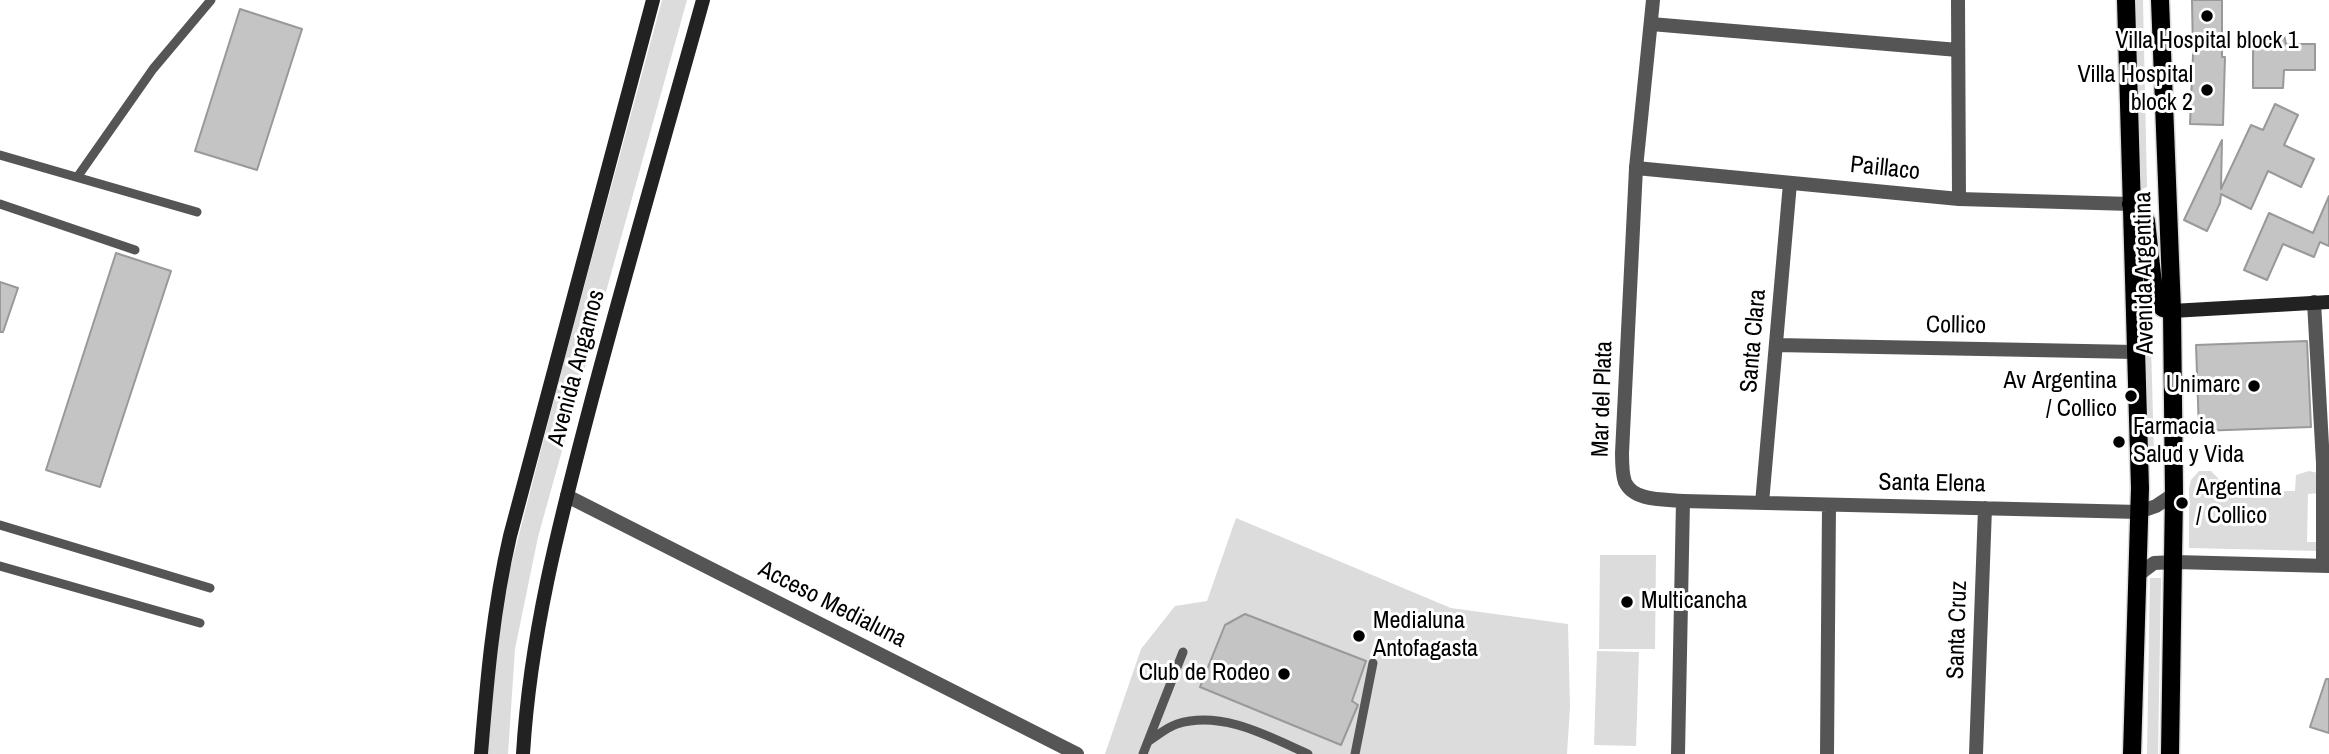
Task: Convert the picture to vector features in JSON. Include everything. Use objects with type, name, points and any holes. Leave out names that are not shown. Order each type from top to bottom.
[{"type":"main road","name":"Avenida Angamos","points":[[481,754],[490,640],[507,546],[653,0]]},
{"type":"main road","name":"Avenida Angamos","points":[[523,754],[533,646],[566,496],[703,0]]},
{"type":"main road","name":"Avenida Argentina","points":[[2126,0],[2139,512],[2132,754]]},
{"type":"main road","name":"Avenida Argentina","points":[[2160,0],[2172,311],[2175,562],[2170,754]]},
{"type":"main road","points":[[2131,204],[2139,208],[2146,221],[2155,301],[2163,308],[2172,311],[2322,302]]},
{"type":"street","name":"Mar del Plata","points":[[1653,0],[1636,168],[1622,453],[1624,480],[1629,488],[1643,497],[1683,501]]},
{"type":"street","points":[[1958,0],[1959,199]]},
{"type":"street","points":[[1651,24],[1958,50]]},
{"type":"street","name":"Paillaco","points":[[1636,168],[1959,199],[2131,204]]},
{"type":"street","name":"Santa Clara","points":[[1762,503],[1790,183]]},
{"type":"street","points":[[2137,575],[2154,564],[2175,562],[2326,566],[2322,302]]},
{"type":"street","name":"Collico","points":[[1776,345],[2135,352]]},
{"type":"street","name":"Santa Elena","points":[[1683,501],[2139,512],[2174,494]]},
{"type":"street","name":"Acceso Medialuna","points":[[566,496],[1077,754]]},
{"type":"street","points":[[1678,754],[1683,501]]},
{"type":"street","points":[[1827,754],[1829,505]]},
{"type":"street","name":"Santa Cruz","points":[[1976,754],[1985,508]]},
{"type":"lane","points":[[78,176],[153,69],[211,0]]},
{"type":"lane","points":[[0,155],[197,212]]},
{"type":"lane","points":[[0,204],[135,250]]},
{"type":"lane","points":[[0,525],[210,588]]},
{"type":"lane","points":[[0,566],[200,623]]},
{"type":"lane","points":[[1143,754],[1183,652]]},
{"type":"lane","points":[[1355,754],[1373,663]]},
{"type":"lane","points":[[1149,741],[1176,724],[1211,720],[1246,726],[1308,754]]},
{"type":"shaded area","points":[[662,0],[687,0],[538,537],[515,649],[508,754],[488,754],[493,679],[506,585]]},
{"type":"shaded area","points":[[2133,0],[2143,0],[2147,187],[2140,190]]},
{"type":"shaded area","points":[[2151,344],[2154,453],[2143,455],[2141,345]]},
{"type":"shaded area","points":[[2199,471],[2211,471],[2218,478],[2219,492],[2295,491],[2296,475],[2309,471],[2318,473],[2320,493],[2308,494],[2307,542],[2319,542],[2318,551],[2189,548],[2189,489],[2191,480]]},
{"type":"shaded area","name":"Medialuna Antofagasta","points":[[1236,518],[1451,608],[1568,624],[1570,707],[1567,754],[1105,754],[1141,649],[1175,606],[1207,601]]},
{"type":"shaded area","name":"Multicancha","points":[[1600,555],[1656,555],[1655,649],[1599,649]]},
{"type":"shaded area","points":[[2150,578],[2161,578],[2158,754],[2147,754]]},
{"type":"shaded area","name":"Multicancha","points":[[1597,651],[1639,652],[1636,746],[1594,745]]},
{"type":"building","points":[[2192,0],[2222,0],[2222,57],[2225,57],[2223,125],[2190,124]]},
{"type":"building","points":[[240,9],[302,29],[257,170],[195,151]]},
{"type":"building","points":[[2253,35],[2284,35],[2286,44],[2315,44],[2315,70],[2284,70],[2283,88],[2253,88]]},
{"type":"building","points":[[2275,104],[2298,115],[2284,145],[2314,159],[2301,187],[2268,171],[2251,209],[2221,194],[2220,203],[2207,231],[2184,220],[2222,140],[2221,189],[2251,125],[2263,130]]},
{"type":"building","points":[[2329,196],[2329,246],[2320,242],[2314,257],[2283,244],[2267,280],[2244,270],[2269,213],[2313,233]]},
{"type":"building","points":[[116,253],[171,271],[100,487],[46,470]]},
{"type":"building","points":[[0,282],[18,288],[3,332],[0,332]]},
{"type":"building","name":"Unimarc","points":[[2307,341],[2311,427],[2199,431],[2196,345]]},
{"type":"building","name":"Club de Rodeo","points":[[1245,614],[1366,661],[1352,701],[1358,705],[1341,745],[1200,687],[1225,625]]},
{"type":"building","points":[[2326,679],[2329,679],[2329,733],[2310,727]]},
{"type":"place","name":"Villa Hospital block 1","points":[[2207,16]]},
{"type":"place","name":"Villa Hospital block 2","points":[[2207,90]]},
{"type":"place","name":"Unimarc","points":[[2254,386]]},
{"type":"place","name":"Av Argentina / Collico","points":[[2131,396]]},
{"type":"place","name":"Farmacia Salud y Vida","points":[[2119,442]]},
{"type":"place","name":"Argentina / Collico","points":[[2182,503]]},
{"type":"place","name":"Multicancha","points":[[1627,602]]},
{"type":"place","name":"Medialuna Antofagasta","points":[[1359,636]]},
{"type":"place","name":"Club de Rodeo","points":[[1284,674]]}]
